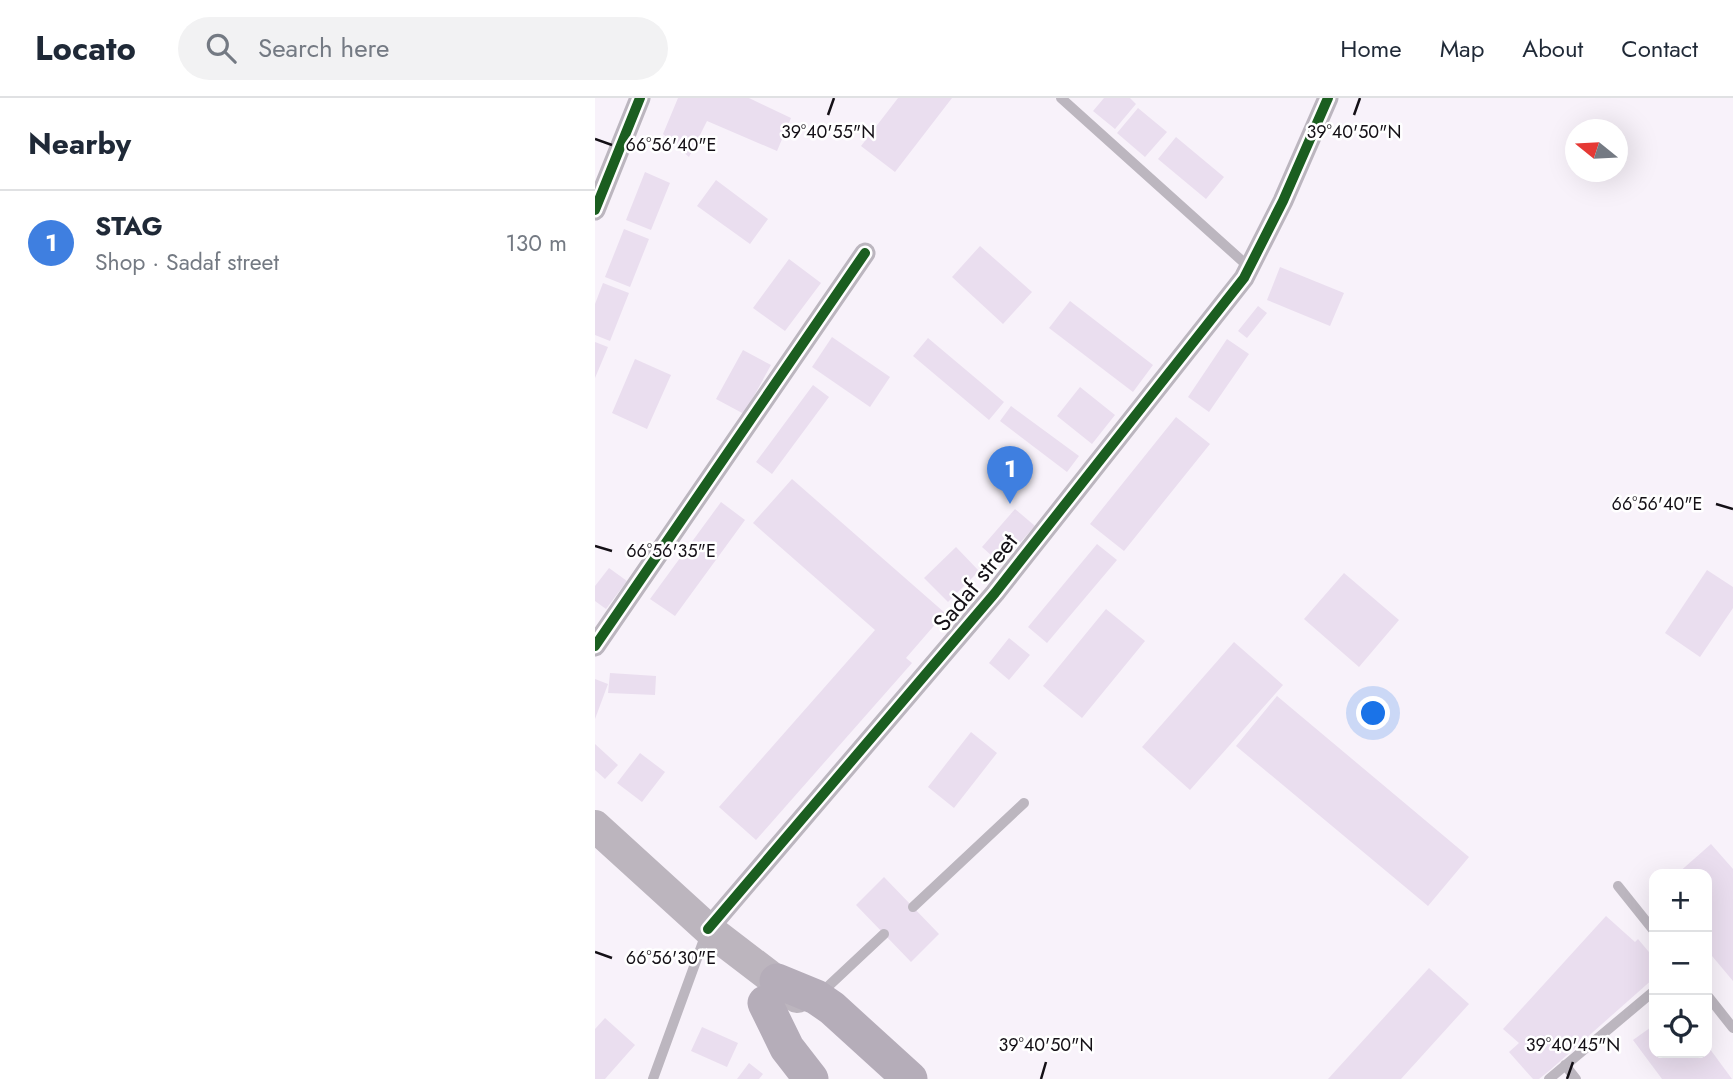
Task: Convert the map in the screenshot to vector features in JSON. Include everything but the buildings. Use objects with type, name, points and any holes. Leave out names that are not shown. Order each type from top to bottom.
[{"type":"main road","points":[[595,827],[708,929],[771,992],[830,1079]]},
{"type":"main road","points":[[771,992],[816,997],[832,1008],[910,1079]]},
{"type":"main road","points":[[771,992],[787,1048],[811,1079]]},
{"type":"main road","points":[[771,992],[846,1038],[884,1079]]},
{"type":"street","points":[[595,210],[640,98]]},
{"type":"street","name":"Sadaf street","points":[[708,929],[995,593],[1250,268],[1328,98]]},
{"type":"street","points":[[595,646],[865,253]]},
{"type":"lane","points":[[1061,98],[1250,268]]},
{"type":"lane","points":[[913,907],[1024,803]]},
{"type":"lane","points":[[1618,886],[1649,924]]},
{"type":"lane","points":[[653,1079],[708,929]]},
{"type":"lane","points":[[816,997],[884,934]]},
{"type":"lane","points":[[1549,1079],[1649,995]]},
{"type":"lane","points":[[1712,1001],[1733,1028]]},
{"type":"lane","points":[[1565,1065],[1576,1079]]},
{"type":"cycle path","points":[[595,210],[640,98]]},
{"type":"cycle path","points":[[708,929],[995,593],[1244,278],[1283,201],[1328,98]]},
{"type":"cycle path","points":[[595,646],[865,253]]},
{"type":"place","name":"STAG","points":[[1010,504]]}]
